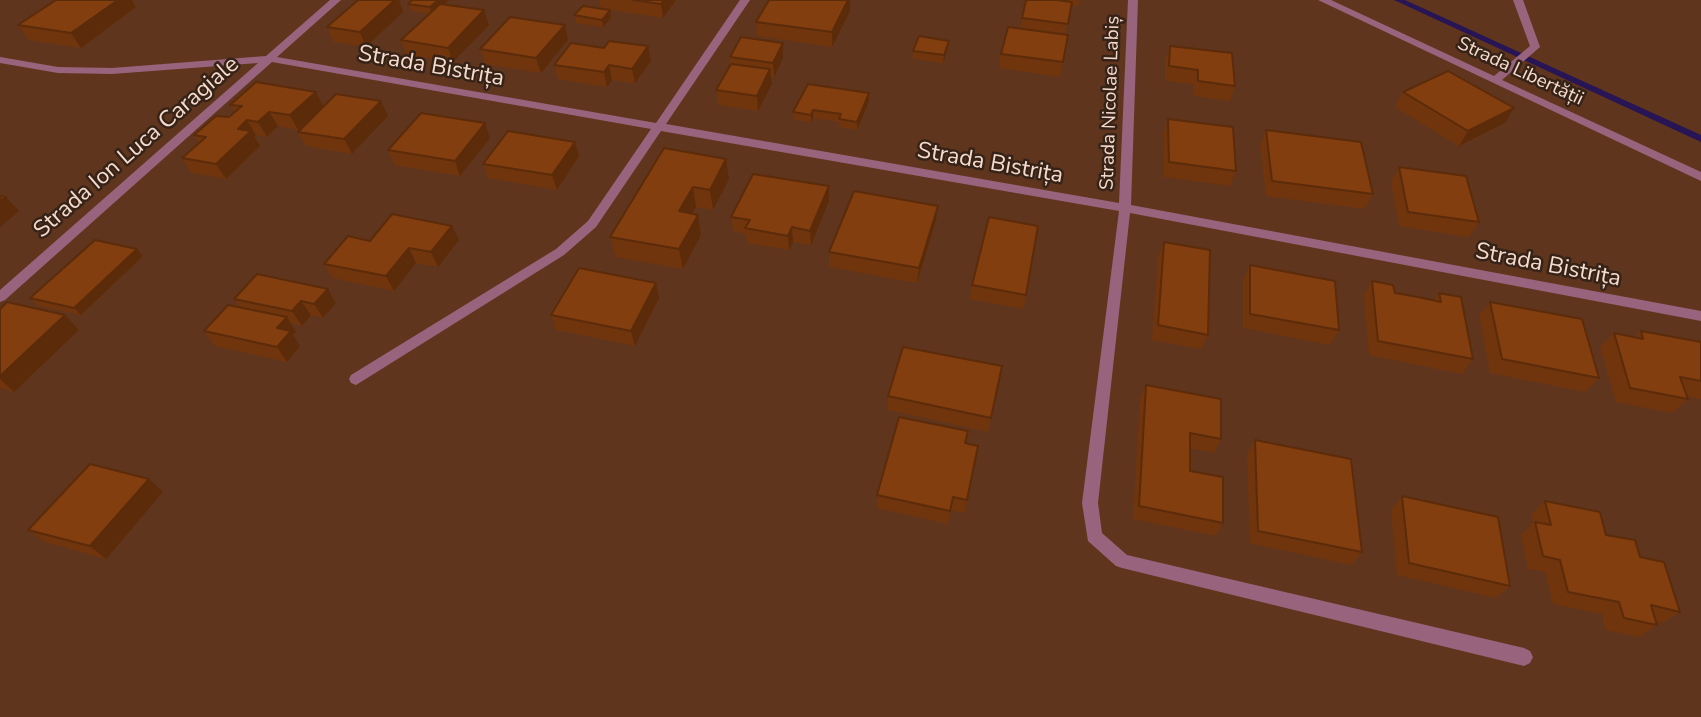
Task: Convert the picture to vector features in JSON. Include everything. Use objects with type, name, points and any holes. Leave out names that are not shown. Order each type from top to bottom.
[{"type":"street","name":"Strada Ion Luca Caragiale","points":[[0,297],[336,0]]},
{"type":"street","points":[[356,379],[568,245],[593,225],[745,0]]},
{"type":"street","name":"Strada Nicolae Labiș","points":[[1133,0],[1125,208],[1109,319],[1090,503],[1094,536],[1122,561],[1524,657]]},
{"type":"street","name":"Strada Libertății","points":[[1324,0],[1701,177]]},
{"type":"street","points":[[1496,80],[1517,65],[1535,47],[1518,0]]},
{"type":"street","name":"Strada Ion Luca Caragiale","points":[[0,60],[58,70],[112,71],[270,59]]},
{"type":"street","name":"Strada Bistrița","points":[[270,59],[1125,208],[1701,316]]},
{"type":"building","points":[[56,0],[118,0],[71,33],[18,25]]},
{"type":"building","points":[[358,0],[395,0],[360,32],[327,27]]},
{"type":"building","points":[[412,0],[438,0],[430,7],[408,4]]},
{"type":"building","points":[[633,0],[664,0],[661,4]]},
{"type":"building","points":[[769,0],[848,0],[832,32],[756,22]]},
{"type":"building","points":[[1026,0],[1072,2],[1068,24],[1022,18]]},
{"type":"building","points":[[440,4],[484,10],[448,48],[401,40]]},
{"type":"building","points":[[583,6],[610,10],[602,20],[574,15]]},
{"type":"building","points":[[510,17],[565,25],[536,58],[480,49]]},
{"type":"building","points":[[1008,27],[1068,35],[1063,62],[1001,54]]},
{"type":"building","points":[[919,36],[949,41],[944,55],[913,51]]},
{"type":"building","points":[[741,37],[783,43],[773,63],[730,57]]},
{"type":"building","points":[[609,41],[648,46],[632,69],[609,65],[604,72],[554,65],[571,43],[604,48]]},
{"type":"building","points":[[1170,46],[1232,53],[1235,86],[1198,81],[1198,70],[1169,66]]},
{"type":"building","points":[[731,64],[770,69],[757,96],[716,90]]},
{"type":"building","points":[[1448,71],[1514,108],[1468,131],[1403,92]]},
{"type":"building","points":[[256,82],[316,92],[290,115],[269,112],[258,122],[247,120],[238,129],[251,131],[216,164],[182,158],[206,137],[194,135],[216,116],[229,117],[242,106],[230,105]]},
{"type":"building","points":[[808,84],[869,93],[857,122],[839,119],[841,114],[813,110],[811,115],[793,112]]},
{"type":"building","points":[[336,94],[381,101],[344,139],[298,132]]},
{"type":"building","points":[[421,113],[485,123],[455,161],[388,150]]},
{"type":"building","points":[[1168,119],[1233,127],[1236,171],[1169,162]]},
{"type":"building","points":[[1266,130],[1361,142],[1373,194],[1272,181]]},
{"type":"building","points":[[508,131],[575,142],[552,175],[483,164]]},
{"type":"building","points":[[664,148],[726,159],[710,190],[693,187],[679,211],[698,215],[679,249],[610,237]]},
{"type":"building","points":[[1399,167],[1466,176],[1479,222],[1408,212]]},
{"type":"building","points":[[753,174],[829,186],[810,231],[792,227],[788,236],[745,228],[750,220],[731,217]]},
{"type":"building","points":[[854,191],[938,206],[919,268],[829,252]]},
{"type":"building","points":[[392,214],[452,226],[431,252],[409,248],[386,276],[324,264],[348,236],[370,241]]},
{"type":"building","points":[[989,217],[1038,226],[1026,295],[972,285]]},
{"type":"building","points":[[95,240],[137,249],[74,308],[30,298]]},
{"type":"building","points":[[1164,242],[1210,250],[1208,335],[1158,325]]},
{"type":"building","points":[[1250,265],[1335,281],[1339,330],[1250,314]]},
{"type":"building","points":[[579,268],[656,283],[631,331],[551,315]]},
{"type":"building","points":[[257,274],[328,289],[314,304],[301,301],[292,311],[234,299]]},
{"type":"building","points":[[1372,281],[1393,285],[1395,293],[1441,302],[1439,293],[1461,297],[1473,359],[1378,341]]},
{"type":"building","points":[[7,302],[65,315],[0,376],[0,309]]},
{"type":"building","points":[[1490,302],[1582,319],[1599,378],[1502,359]]},
{"type":"building","points":[[228,305],[287,317],[277,328],[291,331],[277,347],[204,331]]},
{"type":"building","points":[[1641,331],[1701,342],[1701,381],[1680,377],[1688,399],[1630,388],[1614,333],[1643,339]]},
{"type":"building","points":[[903,347],[1002,366],[991,418],[888,396]]},
{"type":"building","points":[[1146,385],[1221,399],[1221,439],[1190,433],[1190,471],[1223,477],[1223,523],[1139,506]]},
{"type":"building","points":[[899,417],[968,431],[965,443],[978,446],[967,500],[953,497],[950,511],[877,495]]},
{"type":"building","points":[[1255,440],[1351,459],[1362,552],[1258,531]]},
{"type":"building","points":[[90,464],[149,479],[90,546],[28,530]]},
{"type":"building","points":[[1402,496],[1498,517],[1510,586],[1409,563]]},
{"type":"building","points":[[1545,501],[1600,512],[1606,535],[1635,540],[1640,557],[1664,562],[1680,612],[1651,605],[1657,625],[1624,618],[1619,602],[1568,592],[1560,560],[1543,556],[1535,522],[1551,525]]},
{"type":"waterway","points":[[1398,0],[1701,139]]}]
